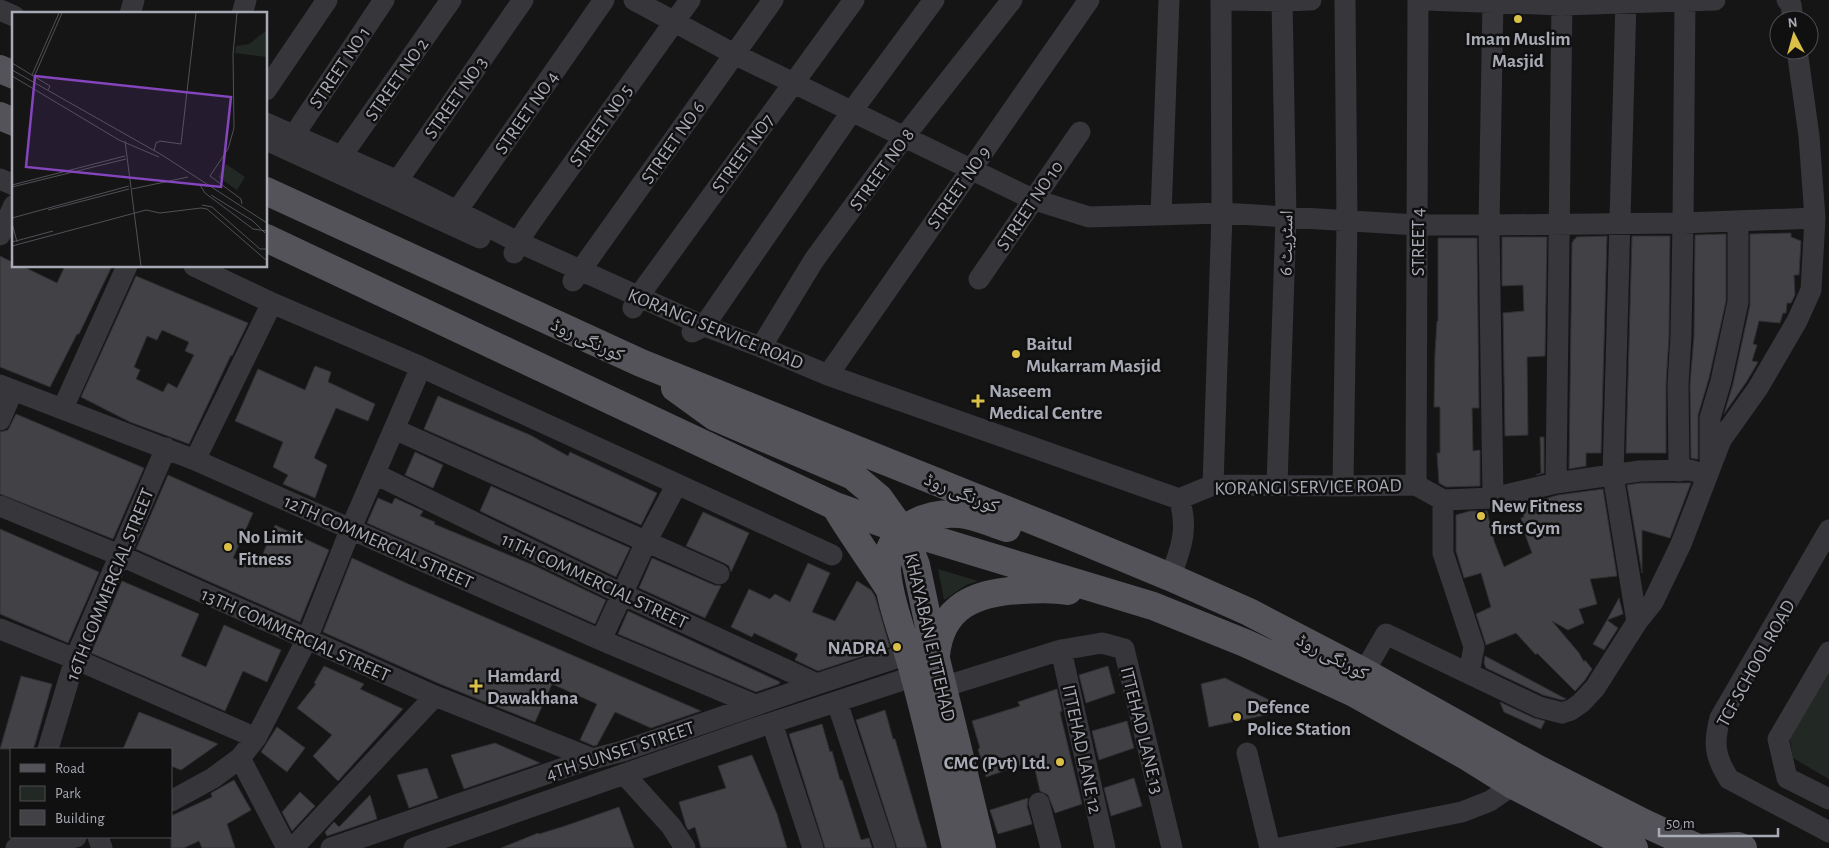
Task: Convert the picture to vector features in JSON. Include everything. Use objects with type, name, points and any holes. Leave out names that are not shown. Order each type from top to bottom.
[{"type":"main road","points":[[0,69],[12,74]]},
{"type":"main road","points":[[0,116],[12,121]]},
{"type":"main road","name":"کورنگی روڈ","points":[[268,193],[641,363],[1059,531],[1249,612],[1364,672],[1524,781]]},
{"type":"main road","name":"کورنگی روڈ","points":[[268,239],[835,506],[902,530],[1153,606],[1245,643],[1354,693],[1468,756],[1524,781],[1644,823],[1697,848]]},
{"type":"main road","name":"KHAYABAN E ITTEHAD","points":[[641,363],[715,417],[853,476],[879,498],[902,530],[916,565],[942,687],[982,848]]},
{"type":"main road","points":[[835,506],[850,532],[889,582]]},
{"type":"main road","points":[[889,582],[889,555],[894,540],[902,530],[925,517],[944,513],[962,514],[1010,529],[1059,531]]},
{"type":"main road","points":[[889,582],[891,562],[900,557],[909,558],[916,565]]},
{"type":"main road","name":"KHAYABAN E ITTEHAD","points":[[889,582],[912,665],[956,848]]},
{"type":"main road","points":[[936,659],[938,639],[946,622],[955,612],[974,599],[993,592],[1051,588],[1153,606]]},
{"type":"main road","points":[[1524,781],[1632,847]]},
{"type":"main road","points":[[1697,848],[1738,846],[1743,848]]},
{"type":"street","points":[[268,87],[327,0]]},
{"type":"street","name":"STREET NO 1","points":[[294,135],[384,0]]},
{"type":"street","name":"STREET NO 2","points":[[341,157],[451,0]]},
{"type":"street","name":"STREET NO 3","points":[[392,188],[524,0]]},
{"type":"street","name":"STREET NO 4","points":[[455,218],[604,0]]},
{"type":"street","points":[[634,0],[734,54],[1032,200],[1089,217],[1222,213],[1417,225],[1683,223],[1815,218]]},
{"type":"street","name":"STREET NO 5","points":[[516,248],[690,0]]},
{"type":"street","name":"STREET NO 6","points":[[576,277],[773,0]]},
{"type":"street","name":"STREET NO7","points":[[635,302],[854,0]]},
{"type":"street","points":[[704,326],[852,111],[934,0]]},
{"type":"street","name":"STREET NO 8","points":[[761,347],[814,260],[904,137],[1012,0]]},
{"type":"street","name":"STREET NO 9","points":[[828,375],[1089,0]]},
{"type":"street","points":[[1161,215],[1169,0]]},
{"type":"street","points":[[1213,485],[1222,213],[1221,0]]},
{"type":"street","points":[[1228,0],[1311,0]]},
{"type":"street","points":[[1343,486],[1347,221],[1345,0]]},
{"type":"street","name":"STREET 4","points":[[1416,485],[1418,0]]},
{"type":"street","points":[[1426,0],[1562,3],[1714,0]]},
{"type":"street","name":"اسٹریٹ 6","points":[[1277,485],[1286,217],[1282,1]]},
{"type":"street","points":[[1493,498],[1489,225],[1494,1]]},
{"type":"street","points":[[1679,470],[1677,434],[1678,369],[1681,336],[1685,1]]},
{"type":"street","points":[[1626,2],[1613,475],[1637,622]]},
{"type":"street","points":[[1556,483],[1562,3]]},
{"type":"street","points":[[0,10],[12,15]]},
{"type":"street","points":[[1364,672],[1386,634],[1539,707],[1562,713],[1572,710],[1595,688],[1637,622],[1653,602],[1681,544],[1721,440],[1758,388],[1797,321],[1811,290],[1815,218],[1809,136],[1798,60]]},
{"type":"street","points":[[268,124],[341,157],[392,188]]},
{"type":"street","name":"STREET NO 10","points":[[979,279],[1080,132]]},
{"type":"street","points":[[268,141],[392,188]]},
{"type":"street","points":[[0,179],[12,184]]},
{"type":"street","name":"KORANGI SERVICE ROAD","points":[[392,188],[576,277],[635,302],[761,347],[828,375],[1179,499],[1213,485],[1416,485],[1443,500]]},
{"type":"street","points":[[0,235],[12,209]]},
{"type":"street","points":[[1709,471],[1710,418],[1726,364],[1738,302],[1738,221]]},
{"type":"street","points":[[63,408],[126,268]]},
{"type":"street","points":[[198,268],[272,303],[421,367],[832,555]]},
{"type":"street","points":[[195,460],[272,303]]},
{"type":"street","points":[[172,800],[213,778],[240,758],[256,738],[307,639],[351,528],[421,367]]},
{"type":"street","points":[[0,420],[7,387]]},
{"type":"street","name":"12TH COMMERCIAL STREET","points":[[7,387],[195,460],[749,707]]},
{"type":"street","points":[[394,430],[719,574]]},
{"type":"street","name":"16TH COMMERCIAL STREET","points":[[48,748],[74,659],[166,448]]},
{"type":"street","points":[[1469,673],[1474,647],[1443,553],[1443,500],[1493,498],[1556,483],[1640,471],[1709,471]]},
{"type":"street","name":"11TH COMMERCIAL STREET","points":[[375,474],[622,594],[817,684]]},
{"type":"street","points":[[602,640],[646,542],[676,484]]},
{"type":"street","points":[[1170,577],[1184,536],[1184,512],[1179,499]]},
{"type":"street","name":"13TH COMMERCIAL STREET","points":[[0,506],[119,555],[435,696],[587,761]]},
{"type":"street","name":"TCF SCHOOL ROAD","points":[[1829,530],[1823,556],[1720,718],[1716,734],[1716,751],[1721,766],[1730,779],[1829,832]]},
{"type":"street","points":[[0,629],[256,738]]},
{"type":"street","name":"ITTEHAD LANE 13","points":[[942,687],[1061,650],[1102,643],[1124,650],[1172,848]]},
{"type":"street","name":"ITTEHAD LANE 12","points":[[1061,650],[1105,848]]},
{"type":"street","points":[[1829,652],[1778,739],[1787,778],[1829,799]]},
{"type":"street","name":"4TH SUNSET STREET","points":[[331,848],[587,761],[623,752],[817,684],[912,665]]},
{"type":"street","name":"4TH SUNSET STREET","points":[[414,848],[436,844],[750,730],[837,702],[912,665]]},
{"type":"street","points":[[293,848],[435,696]]},
{"type":"street","points":[[837,702],[885,848]]},
{"type":"street","points":[[749,707],[750,730]]},
{"type":"street","points":[[772,723],[813,848]]},
{"type":"street","points":[[623,752],[620,758],[621,765],[671,826],[685,848]]},
{"type":"street","points":[[1248,752],[1270,848]]},
{"type":"street","points":[[240,758],[288,848]]},
{"type":"street","points":[[587,761],[593,772],[591,787]]},
{"type":"street","points":[[1280,848],[1462,812],[1490,800],[1524,781]]},
{"type":"street","points":[[1039,804],[1052,848]]},
{"type":"street","points":[[18,848],[71,838]]},
{"type":"green space","points":[[938,569],[978,581],[966,585],[944,600]]},
{"type":"green space","points":[[1829,667],[1829,779],[1793,758],[1789,734]]},
{"type":"building","points":[[1791,233],[1791,237],[1801,241],[1799,275],[1794,275],[1795,295],[1791,303],[1787,303],[1786,313],[1783,313],[1780,323],[1759,321],[1753,344],[1757,345],[1752,361],[1758,362],[1724,414],[1733,384],[1750,305],[1750,234]]},
{"type":"building","points":[[1726,234],[1726,301],[1709,378],[1698,415],[1698,459],[1696,459],[1691,458],[1690,384],[1694,336],[1695,235]]},
{"type":"building","points":[[1607,236],[1601,453],[1586,453],[1586,466],[1569,469],[1572,242],[1576,237]]},
{"type":"building","points":[[1632,236],[1670,236],[1666,453],[1626,453]]},
{"type":"building","points":[[1502,237],[1547,237],[1545,356],[1527,357],[1528,435],[1505,436],[1503,313],[1524,311],[1523,285],[1502,286]]},
{"type":"building","points":[[1438,238],[1477,238],[1479,408],[1472,408],[1473,451],[1480,450],[1480,486],[1446,487],[1439,483],[1437,453],[1440,453],[1440,407],[1434,407],[1438,321]]},
{"type":"building","points":[[0,256],[12,262],[12,268],[26,268],[57,283],[64,268],[111,268],[79,334],[77,334],[50,387],[0,367]]},
{"type":"building","points":[[136,276],[248,323],[189,444],[130,422],[81,397]],"holes":[[[162,330],[189,342],[185,351],[194,355],[177,388],[168,383],[163,392],[136,379],[140,370],[134,367],[147,336],[157,340]]]},
{"type":"building","points":[[315,366],[331,372],[328,382],[375,404],[368,421],[336,408],[314,458],[327,465],[315,498],[283,484],[288,475],[273,467],[283,442],[235,421],[258,369],[305,390]]},
{"type":"building","points":[[438,396],[530,435],[568,456],[570,452],[657,493],[641,525],[424,429]]},
{"type":"building","points":[[16,414],[144,468],[113,539],[0,494],[0,432],[8,430]]},
{"type":"building","points":[[1540,437],[1544,437],[1544,473],[1536,475],[1541,473]]},
{"type":"building","points":[[415,452],[443,465],[433,488],[405,475]]},
{"type":"building","points":[[168,475],[253,513],[233,558],[257,568],[275,525],[329,550],[300,622],[136,549]]},
{"type":"building","points":[[1641,483],[1691,483],[1670,538],[1642,530],[1642,573],[1627,485]]},
{"type":"building","points":[[491,486],[630,548],[616,577],[480,511]]},
{"type":"building","points":[[1603,489],[1617,576],[1590,579],[1597,604],[1579,609],[1584,623],[1568,630],[1552,621],[1579,653],[1584,662],[1585,660],[1592,669],[1575,691],[1537,653],[1536,655],[1516,633],[1486,645],[1476,614],[1491,607],[1481,573],[1464,578],[1456,551],[1456,515],[1470,511],[1487,511],[1494,541],[1504,567],[1532,553],[1521,518],[1524,517],[1521,506],[1558,495]]},
{"type":"building","points":[[378,498],[392,504],[395,498],[423,511],[420,516],[435,522],[434,524],[533,565],[606,600],[595,624],[367,523]]},
{"type":"building","points":[[703,512],[749,533],[731,572],[729,566],[724,563],[686,546]]},
{"type":"building","points":[[0,529],[99,572],[68,643],[0,614]]},
{"type":"building","points":[[352,558],[701,711],[651,728],[615,712],[597,745],[594,746],[580,740],[597,704],[552,684],[535,722],[440,684],[323,632]]},
{"type":"building","points":[[652,558],[714,585],[721,586],[705,618],[639,588]]},
{"type":"building","points":[[808,563],[830,573],[812,612],[835,621],[857,581],[871,590],[875,596],[890,647],[818,671],[795,660],[798,654],[754,633],[752,637],[731,627],[749,589],[770,599],[775,594],[790,602]]},
{"type":"building","points":[[122,581],[199,614],[181,656],[206,667],[224,625],[281,650],[267,682],[243,671],[225,711],[91,653]]},
{"type":"building","points":[[1619,598],[1623,614],[1607,620]]},
{"type":"building","points":[[628,611],[780,682],[756,692],[618,634]]},
{"type":"building","points":[[1607,620],[1618,628],[1604,650],[1593,644]]},
{"type":"building","points":[[1485,656],[1566,699],[1562,700],[1543,695],[1486,668],[1484,663]]},
{"type":"building","points":[[324,666],[364,684],[360,689],[403,709],[338,781],[313,756],[332,735],[297,708],[316,684],[314,683]]},
{"type":"building","points":[[1108,666],[1115,693],[1086,703],[1079,675]]},
{"type":"building","points":[[21,676],[52,684],[33,748],[0,749]]},
{"type":"building","points":[[1225,678],[1289,710],[1209,727],[1201,684]]},
{"type":"building","points":[[1057,689],[1062,711],[1060,712],[1061,717],[1082,804],[1055,813],[1048,795],[1040,791],[1033,761],[986,777],[972,721],[1020,706],[1018,702]]},
{"type":"building","points":[[1500,702],[1534,718],[1545,721],[1541,729],[1504,712]]},
{"type":"building","points":[[885,710],[927,848],[897,848],[856,720]]},
{"type":"building","points":[[139,712],[218,744],[181,770],[172,766],[172,748],[123,748]]},
{"type":"building","points":[[1127,721],[1134,748],[1099,760],[1092,731]]},
{"type":"building","points":[[822,724],[861,840],[869,838],[872,848],[825,848],[789,734]]},
{"type":"building","points":[[277,727],[305,748],[287,772],[261,752]]},
{"type":"building","points":[[495,743],[540,763],[464,789],[451,755]]},
{"type":"building","points":[[752,755],[777,814],[787,848],[701,848],[695,827],[688,830],[686,826],[679,802],[726,788],[718,766]]},
{"type":"building","points":[[427,768],[438,798],[409,808],[397,775]]},
{"type":"building","points":[[1134,778],[1142,806],[1111,816],[1104,788]]},
{"type":"building","points":[[234,780],[251,810],[227,824],[235,848],[202,848],[199,841],[184,848],[171,848],[172,816],[212,797],[211,793]]},
{"type":"building","points":[[300,792],[315,806],[292,831],[282,812]]},
{"type":"building","points":[[370,795],[377,819],[327,836],[325,832],[334,822],[339,827]]},
{"type":"building","points":[[1028,798],[1027,806],[1032,824],[998,834],[990,810]]},
{"type":"building","points":[[619,807],[634,848],[501,848],[538,833],[565,826]]},
{"type":"place","name":"Imam Muslim Masjid","points":[[1518,19]]},
{"type":"place","name":"Baitul Mukarram Masjid","points":[[1016,354]]},
{"type":"place","name":"Naseem Medical Centre","points":[[978,401]]},
{"type":"place","name":"New Fitness first Gym","points":[[1481,516]]},
{"type":"place","name":"No Limit Fitness","points":[[228,547]]},
{"type":"place","name":"NADRA","points":[[897,647]]},
{"type":"place","name":"Hamdard Dawakhana","points":[[476,686]]},
{"type":"place","name":"Defence Police Station","points":[[1237,717]]},
{"type":"place","name":"CMC (Pvt) Ltd.","points":[[1060,762]]}]
